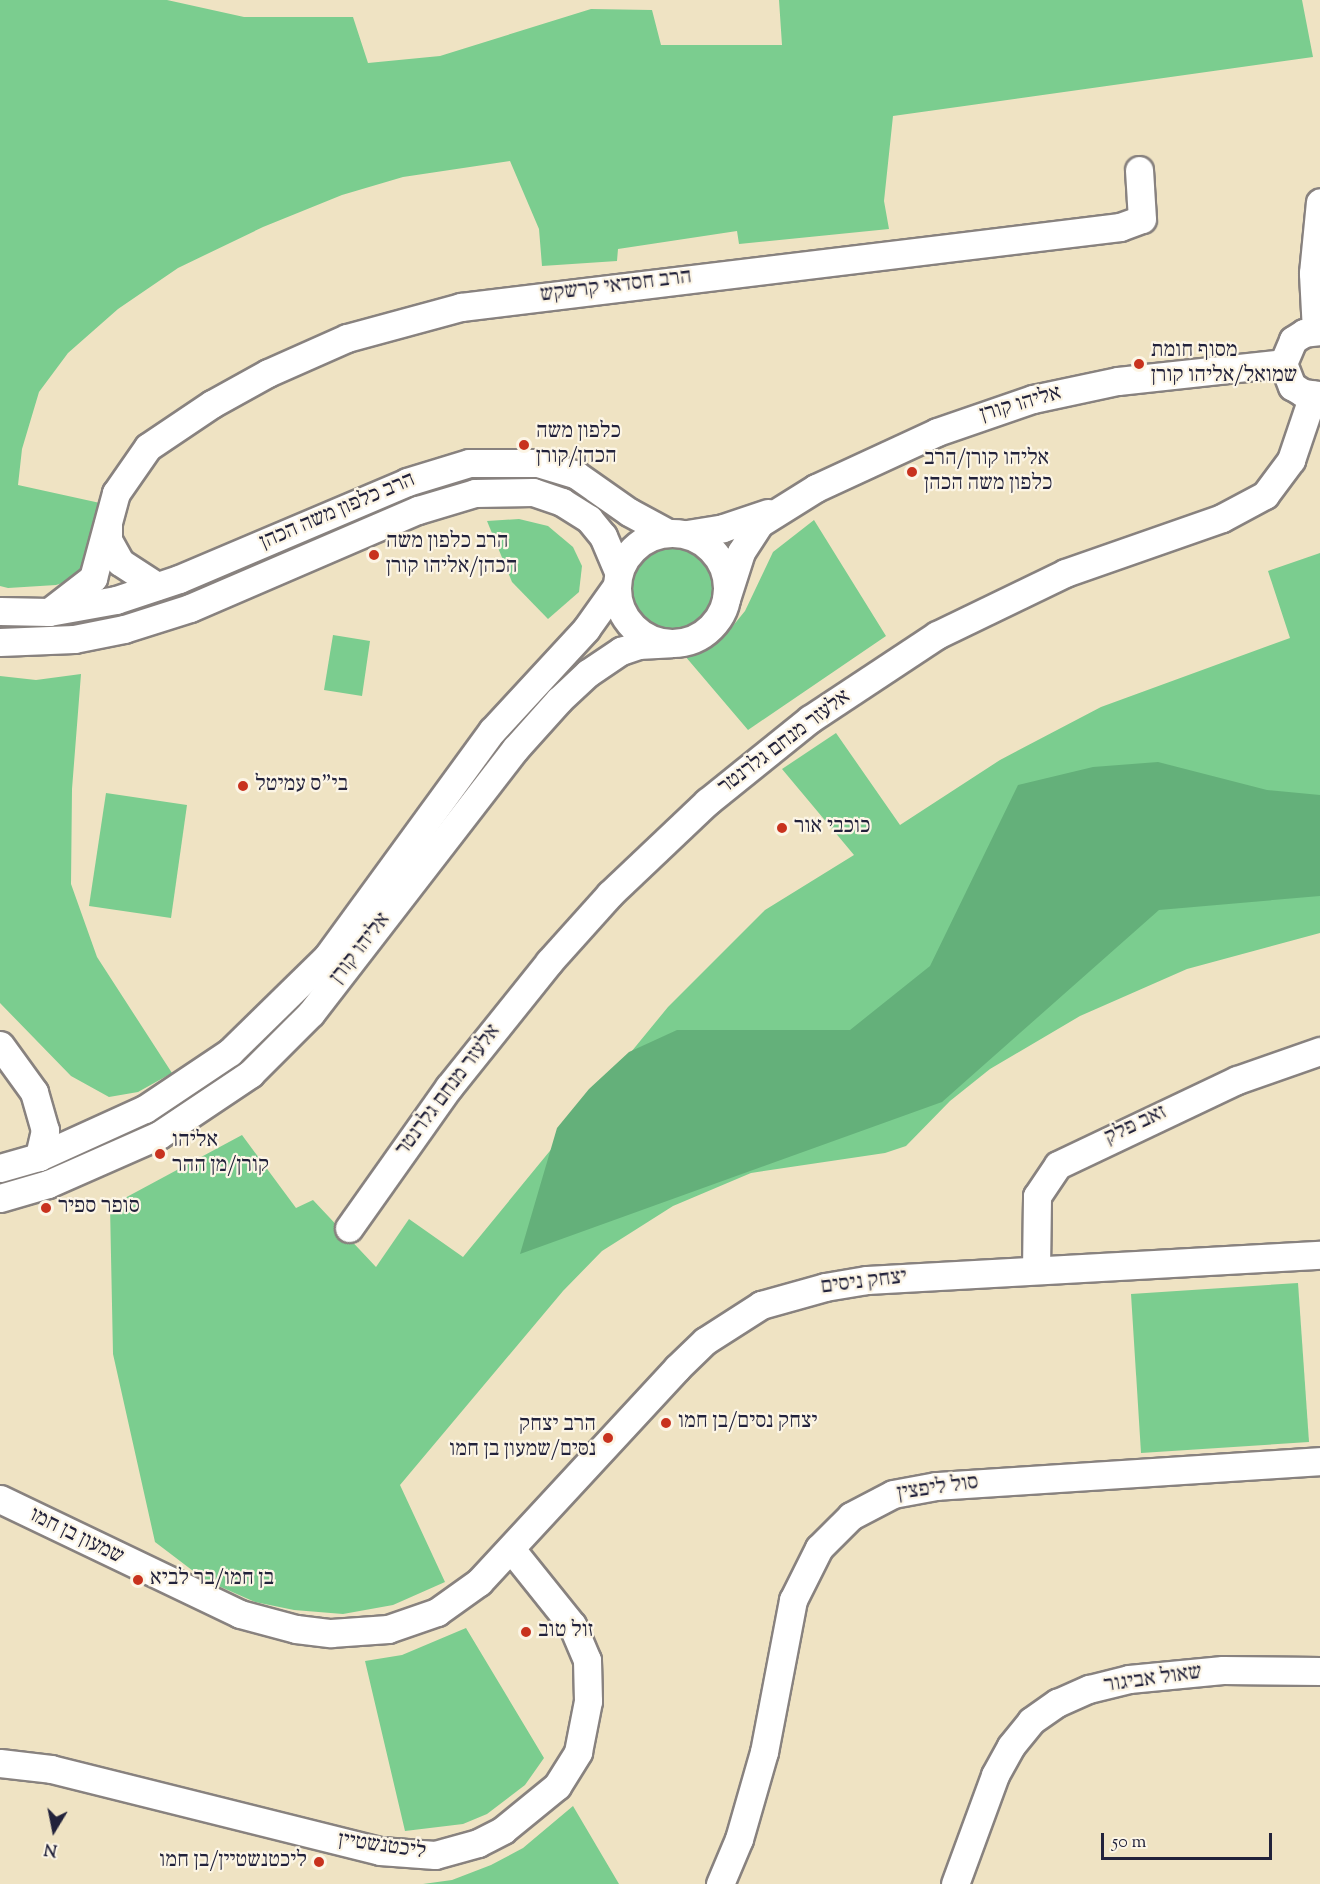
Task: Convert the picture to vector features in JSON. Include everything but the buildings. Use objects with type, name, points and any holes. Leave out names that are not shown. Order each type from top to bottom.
[{"type":"street","name":"הרב חסדאי קרשקש","points":[[49,612],[93,578],[109,514],[130,469],[148,447],[174,427],[268,373],[347,338],[461,307],[1120,227],[1142,219],[1139,170]]},
{"type":"street","points":[[1316,395],[1292,386],[1283,363],[1293,340],[1318,331],[1313,273],[1320,202]]},
{"type":"street","name":"אליהו קורן","points":[[677,533],[723,528],[778,510],[916,441],[1033,399],[1118,381],[1283,363]]},
{"type":"street","name":"אלעזר מנחם גלרנטר","points":[[349,1228],[449,1087],[549,962],[610,894],[707,802],[810,719],[937,635],[1065,573],[1222,518],[1265,495],[1291,460],[1316,395]]},
{"type":"street","name":"הרב כלפון משה הכהן","points":[[0,611],[49,612],[116,600],[157,586],[407,482],[469,463],[495,460],[538,463],[575,474],[629,512],[677,533]]},
{"type":"street","name":"הרב כלפון משה הכהן","points":[[0,642],[74,639],[124,629],[190,608],[418,510],[475,493],[533,492],[562,502],[589,519],[603,536],[617,579]]},
{"type":"street","name":"אליהו קורן","points":[[726,599],[748,538],[778,510]]},
{"type":"street","name":"הרב חסדאי קרשקש","points":[[109,514],[108,540],[120,562],[157,586]]},
{"type":"street","points":[[677,533],[715,552],[727,582],[726,599],[719,617],[706,632],[690,640],[671,643],[657,641],[632,627],[617,601],[617,579],[623,559],[642,541],[677,533]]},
{"type":"street","name":"אליהו קורן","points":[[0,1168],[39,1156],[112,1126],[178,1090],[230,1052],[261,1023],[327,957],[492,731],[579,636],[617,579]]},
{"type":"street","name":"אליהו קורן","points":[[0,1198],[48,1184],[150,1139],[193,1115],[250,1074],[311,1013],[515,749],[559,700],[588,673],[621,651],[638,645],[671,643]]},
{"type":"street","points":[[0,1045],[34,1092],[45,1130],[39,1156]]},
{"type":"street","name":"זאב פלק","points":[[1036,1270],[1034,1213],[1037,1196],[1058,1165],[1237,1080],[1320,1051]]},
{"type":"street","name":"יצחק ניסים","points":[[512,1550],[677,1368],[705,1341],[761,1305],[802,1292],[867,1280],[1320,1255]]},
{"type":"street","name":"סול ליפצין","points":[[720,1884],[739,1839],[764,1752],[793,1600],[819,1548],[851,1516],[892,1494],[936,1486],[1320,1461]]},
{"type":"street","name":"שמעון בן חמו","points":[[0,1499],[204,1600],[270,1623],[332,1633],[388,1629],[437,1611],[479,1582],[512,1550]]},
{"type":"street","name":"ליכטנשטיין","points":[[0,1763],[51,1769],[372,1850],[435,1855],[478,1844],[503,1830],[557,1786],[578,1752],[588,1701],[587,1660],[572,1625],[512,1550]]},
{"type":"street","name":"שאול אביגור","points":[[955,1884],[995,1775],[1011,1746],[1031,1721],[1057,1703],[1089,1689],[1130,1679],[1233,1670],[1320,1671]]},
{"type":"green space","points":[[0,0],[167,0],[244,17],[353,17],[368,63],[440,56],[591,9],[652,10],[661,45],[782,45],[779,0],[1302,0],[1313,57],[893,116],[884,201],[889,229],[739,244],[737,231],[618,249],[617,261],[542,266],[539,229],[510,161],[403,177],[342,195],[263,227],[178,268],[118,309],[68,353],[39,392],[22,449],[18,485],[100,503],[82,577],[56,585],[8,588],[0,586]]},
{"type":"green space","points":[[519,519],[548,526],[573,547],[582,566],[579,592],[548,619],[512,582],[487,521]]},
{"type":"green space","points":[[814,520],[886,636],[748,730],[685,656],[706,650],[723,638],[745,611],[773,552]]},
{"type":"green space","points":[[672,543],[689,547],[704,556],[713,571],[717,588],[713,605],[704,620],[689,629],[672,633],[655,629],[640,620],[631,605],[627,588],[631,571],[640,556],[655,547]]},
{"type":"green space","points":[[1320,553],[1320,933],[1187,969],[1080,1016],[990,1069],[950,1101],[906,1146],[885,1153],[751,1173],[673,1206],[602,1251],[563,1291],[400,1485],[445,1582],[393,1605],[343,1614],[294,1610],[255,1602],[205,1580],[155,1542],[113,1354],[110,1206],[242,1135],[296,1208],[313,1200],[376,1267],[409,1219],[463,1257],[668,1007],[765,910],[854,855],[782,769],[836,733],[900,825],[1000,760],[1101,707],[1290,638],[1268,571]]},
{"type":"green space","points":[[333,635],[370,641],[362,696],[324,690]]},
{"type":"green space","points":[[81,674],[72,789],[71,884],[97,957],[172,1073],[138,1092],[109,1097],[71,1076],[0,1003],[0,676],[36,680]]},
{"type":"green space","points":[[1158,762],[1267,790],[1320,795],[1320,896],[1159,910],[942,1102],[520,1254],[557,1128],[589,1089],[629,1052],[677,1030],[850,1030],[930,966],[1018,785],[1093,767]]},
{"type":"green space","points":[[106,793],[187,805],[171,918],[89,906]]},
{"type":"green space","points":[[1298,1283],[1309,1442],[1141,1453],[1131,1294]]},
{"type":"green space","points":[[466,1628],[544,1758],[525,1785],[487,1814],[463,1824],[405,1831],[365,1661],[402,1655]]},
{"type":"green space","points":[[573,1806],[619,1884],[423,1884],[452,1880],[491,1865],[523,1848]]},
{"type":"place","name":"מסוף חומת שמואל/אליהו קורן","points":[[1139,364]]},
{"type":"place","name":"כלפון משה הכהן/קורן","points":[[524,445]]},
{"type":"place","name":"אליהו קורן/הרב כלפון משה הכהן","points":[[912,472]]},
{"type":"place","name":"הרב כלפון משה הכהן/אליהו קורן","points":[[374,555]]},
{"type":"place","name":"בי\"ס עמיטל","points":[[243,786]]},
{"type":"place","name":"כוכבי אור","points":[[782,828]]},
{"type":"place","name":"אליהו קורן/מן ההר","points":[[160,1154]]},
{"type":"place","name":"סופר ספיר","points":[[46,1208]]},
{"type":"place","name":"יצחק נסים/בן חמו","points":[[666,1423]]},
{"type":"place","name":"הרב יצחק נסים/שמעון בן חמו","points":[[608,1438]]},
{"type":"place","name":"בן חמו/בר לביא","points":[[138,1580]]},
{"type":"place","name":"זול טוב","points":[[526,1632]]},
{"type":"place","name":"ליכטנשטיין/בן חמו","points":[[319,1862]]}]
